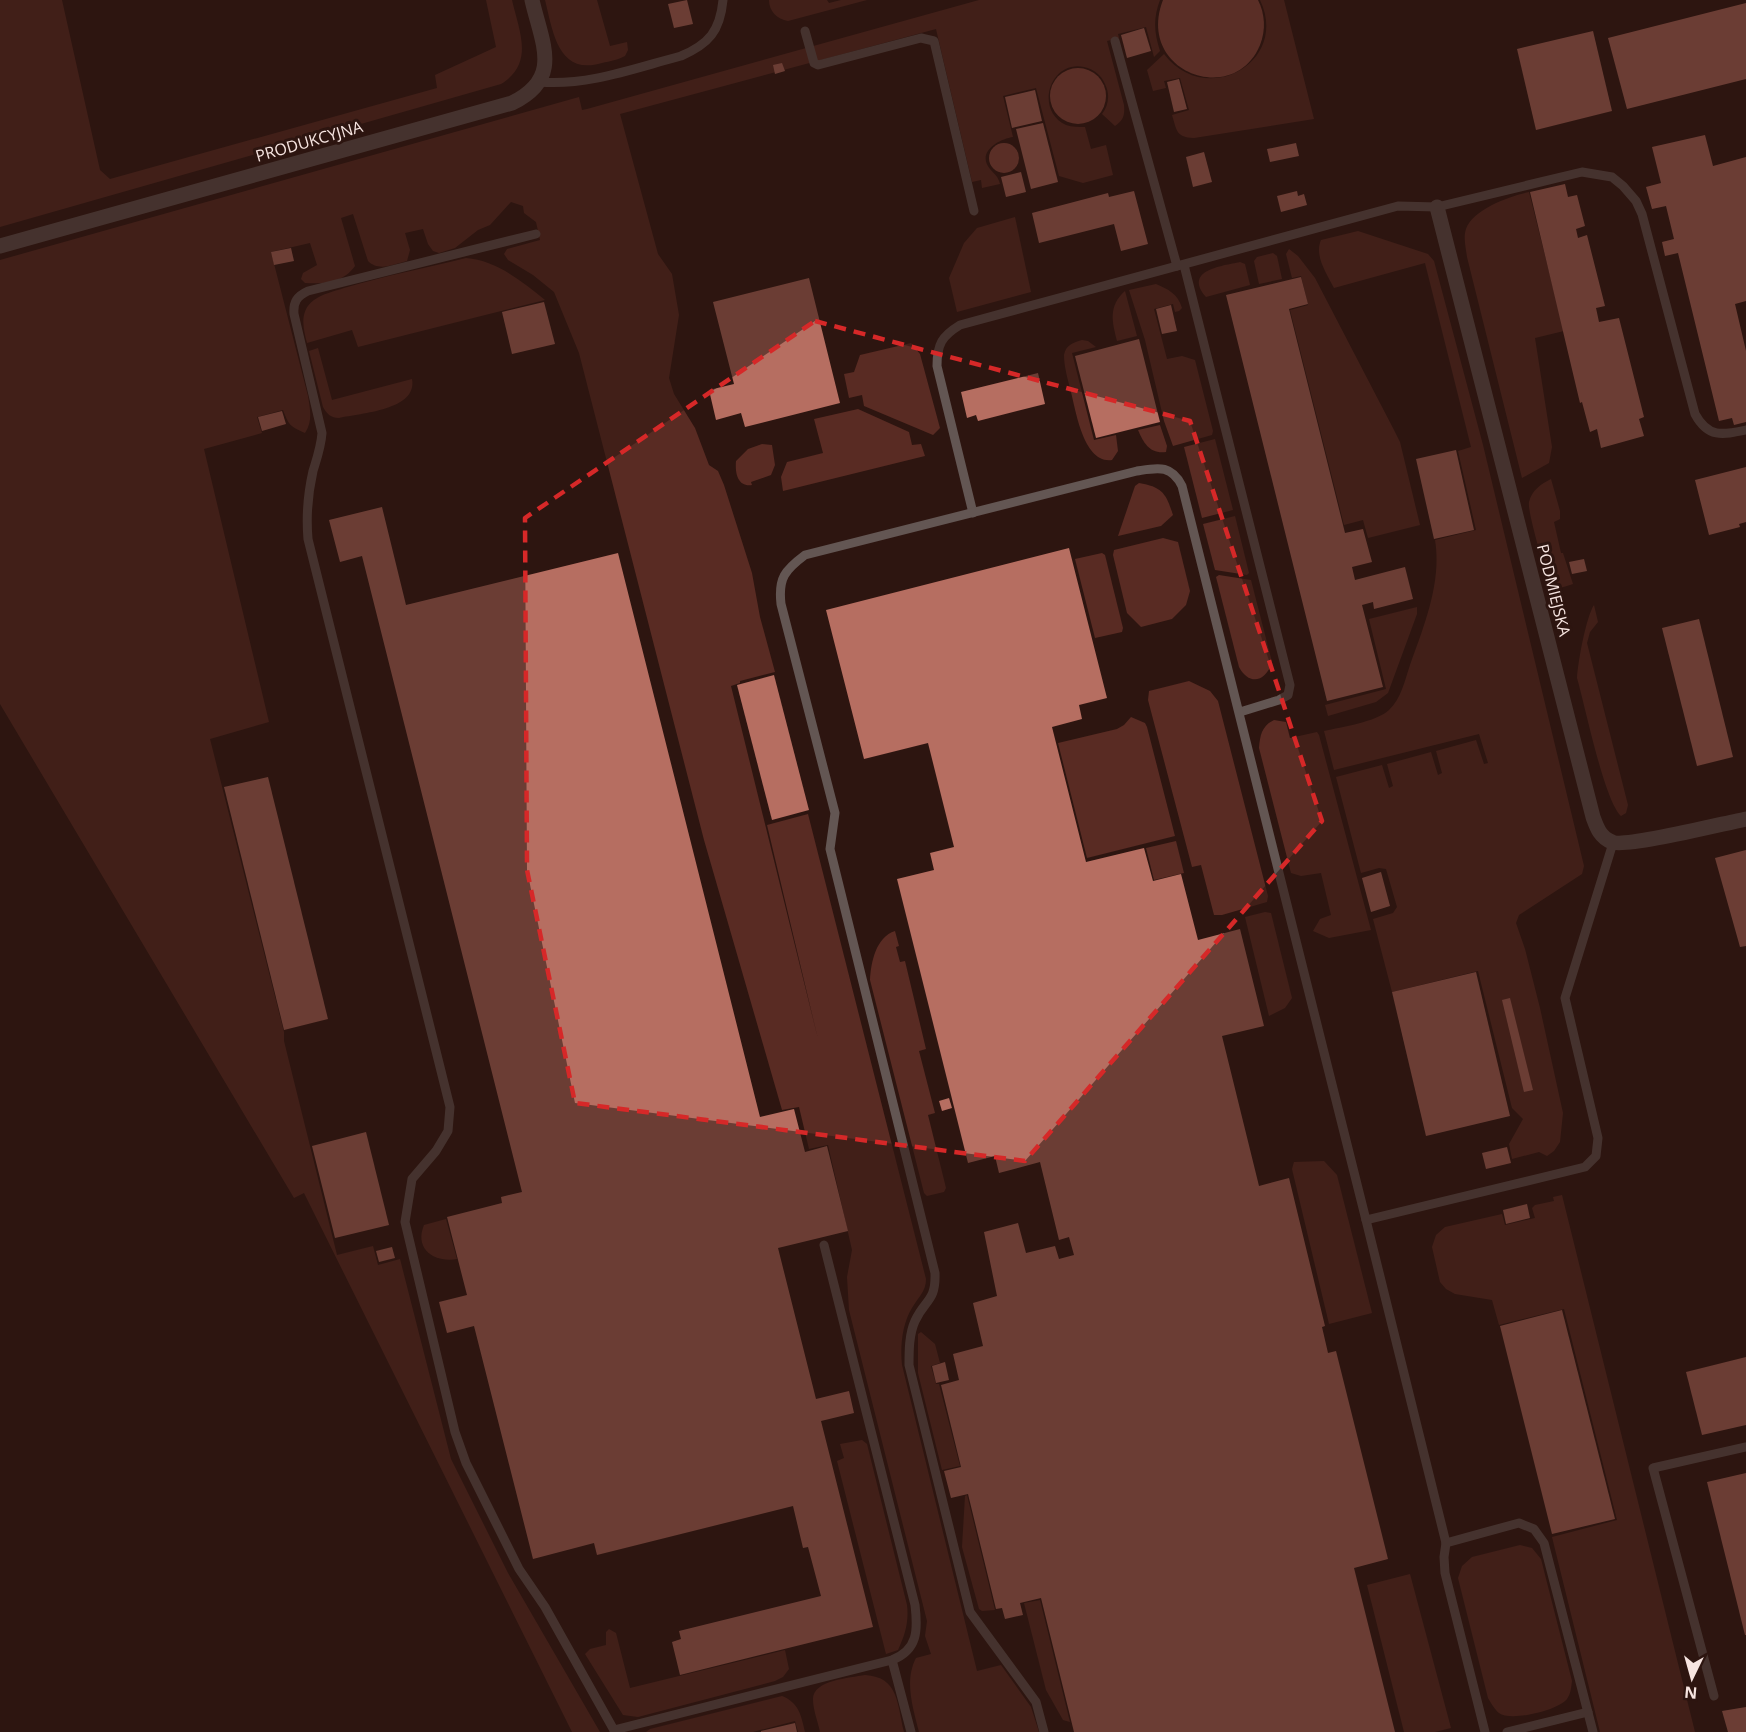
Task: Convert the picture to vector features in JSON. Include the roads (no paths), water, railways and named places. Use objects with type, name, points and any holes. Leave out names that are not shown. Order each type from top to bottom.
[{"type":"street","points":[[532,0],[546,58],[540,82]]},
{"type":"street","name":"PRODUKCYJNA","points":[[0,246],[512,103],[528,95],[540,82]]},
{"type":"street","name":"PODMIEJSKA","points":[[1437,207],[1593,817],[1599,833],[1613,843]]},
{"type":"street","points":[[1613,843],[1633,842],[1746,819]]},
{"type":"lane","points":[[540,82],[592,79],[681,56],[706,41],[716,29],[722,15],[723,0]]},
{"type":"lane","points":[[805,31],[814,63],[818,65],[921,38],[934,41],[974,211]]},
{"type":"lane","points":[[1114,41],[1180,266],[1290,685],[1288,695],[1279,700],[1240,712]]},
{"type":"lane","points":[[973,513],[937,366],[937,350],[949,332],[960,325],[1398,207],[1437,207],[1582,172],[1612,177],[1636,201],[1642,214],[1695,414],[1701,425],[1712,433],[1729,433],[1746,429]]},
{"type":"lane","points":[[536,234],[308,291],[299,295],[293,305],[322,433],[321,449],[314,471],[306,516],[308,539],[450,1107],[448,1131],[412,1179],[405,1222],[460,1450],[519,1569],[545,1607],[614,1731],[892,1660],[905,1655],[916,1635],[918,1623],[915,1605],[824,1245]]},
{"type":"lane","points":[[1044,1732],[1036,1702],[970,1612],[909,1365],[912,1330],[915,1320],[935,1290],[935,1273],[830,849],[835,813],[779,590],[789,567],[805,555],[1158,468],[1167,470],[1178,477],[1182,486],[1446,1543],[1445,1573],[1485,1732]]},
{"type":"lane","points":[[1366,1220],[1585,1167],[1596,1156],[1598,1138],[1565,998],[1613,843]]},
{"type":"lane","points":[[1714,1696],[1653,1468],[1746,1447]]},
{"type":"lane","points":[[1446,1543],[1519,1523],[1527,1525],[1540,1535],[1593,1732]]},
{"type":"lane","points":[[892,1660],[911,1732]]},
{"type":"lane","points":[[1507,1732],[1588,1712]]}]
